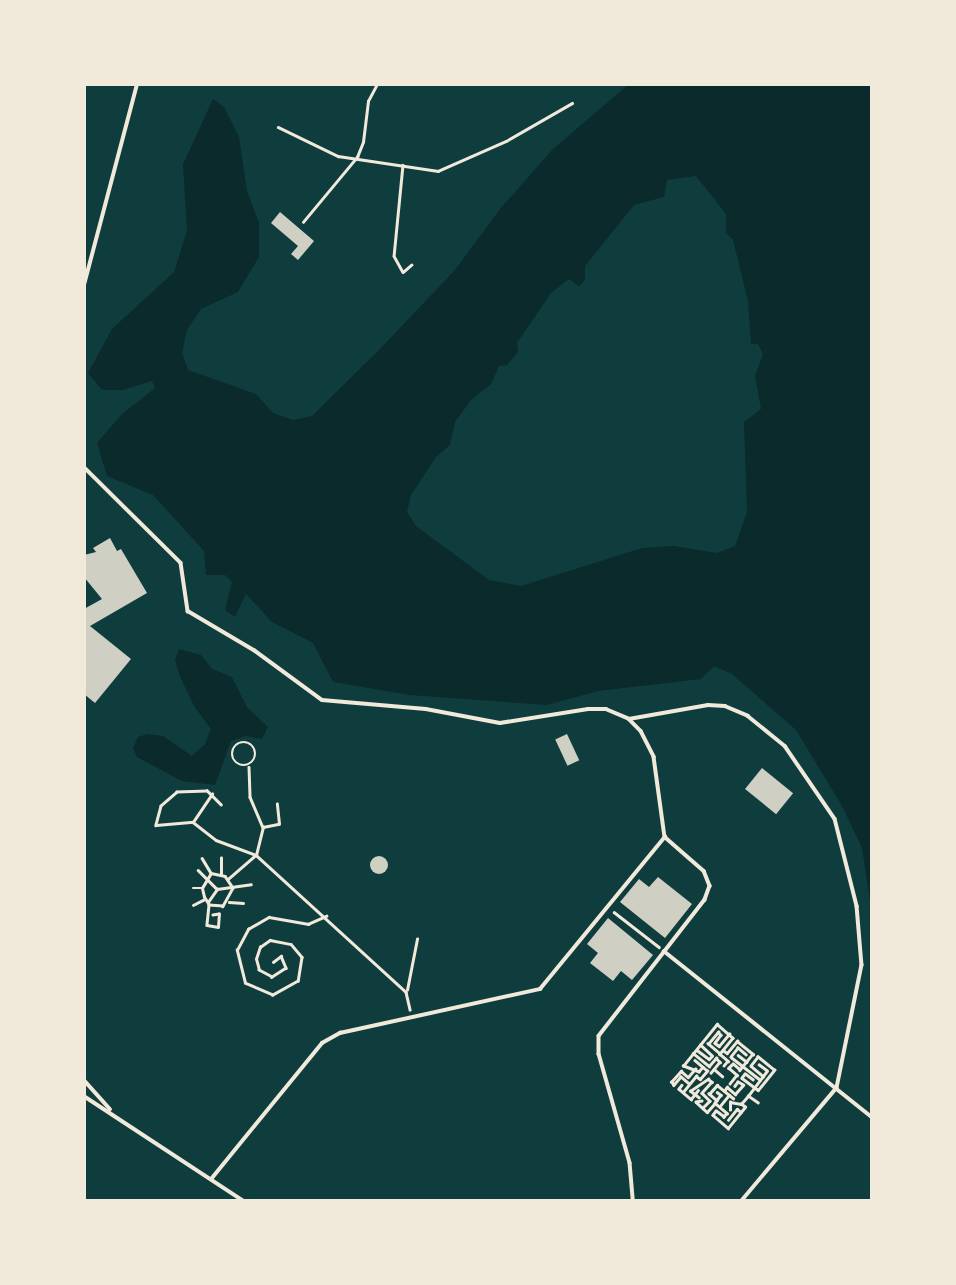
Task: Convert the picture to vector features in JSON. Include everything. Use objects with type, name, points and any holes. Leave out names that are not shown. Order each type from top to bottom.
[{"type":"lane","points":[[84,285],[137,84]]},
{"type":"lane","points":[[84,467],[181,563],[188,611],[254,650],[322,700],[426,709],[479,723],[524,722],[597,708],[629,719],[641,731],[654,757],[664,837],[703,870],[710,888],[706,898],[604,1024],[598,1041],[629,1159],[633,1201]]},
{"type":"lane","points":[[629,719],[708,705],[725,706],[768,729],[824,797],[846,854],[863,944],[856,1003],[837,1088],[741,1201]]},
{"type":"lane","points":[[212,1178],[322,1043],[340,1033],[540,989],[664,837]]},
{"type":"lane","points":[[664,951],[872,1117]]},
{"type":"lane","points":[[84,1080],[112,1110]]},
{"type":"lane","points":[[84,1096],[112,1110],[244,1201]]},
{"type":"path","points":[[303,222],[356,157],[363,142],[368,101],[377,84]]},
{"type":"path","points":[[278,127],[338,156],[438,171],[453,167],[572,103]]},
{"type":"path","points":[[403,165],[394,256],[403,272],[411,265]]},
{"type":"path","points":[[228,879],[256,855],[263,827],[250,797],[248,766],[257,748],[242,743],[232,757],[239,766],[248,766]]},
{"type":"path","points":[[221,805],[212,794],[198,789],[177,792],[161,806],[156,825],[193,822],[216,840],[256,855],[326,916],[406,992]]},
{"type":"path","points":[[193,822],[212,794]]},
{"type":"path","points":[[263,827],[279,824],[277,804]]},
{"type":"path","points":[[202,858],[211,873]]},
{"type":"path","points":[[221,858],[221,874]]},
{"type":"path","points":[[198,870],[217,888],[251,884]]},
{"type":"path","points":[[211,873],[221,874],[228,879],[233,888],[228,902]]},
{"type":"path","points":[[211,873],[202,888],[207,902],[206,925],[218,927],[219,914],[213,915]]},
{"type":"path","points":[[193,888],[202,888]]},
{"type":"path","points":[[207,902],[217,888]]},
{"type":"path","points":[[193,905],[207,902],[243,903]]},
{"type":"path","points":[[608,908],[664,951]]},
{"type":"path","points":[[272,962],[281,956],[286,968],[272,977],[259,970],[256,959],[260,947],[277,939],[291,944],[303,965],[298,981],[273,995],[245,983],[237,950],[248,929],[269,918],[313,923],[326,916]]},
{"type":"path","points":[[412,1017],[406,992],[417,939]]},
{"type":"path","points":[[703,1067],[699,1072],[683,1066],[717,1024],[733,1038],[720,1054]]},
{"type":"path","points":[[724,1066],[728,1061],[708,1044],[718,1032],[721,1035],[715,1043],[719,1046],[729,1034]]},
{"type":"path","points":[[723,1050],[727,1053],[737,1041],[754,1054],[740,1070],[733,1064],[729,1069],[737,1075],[730,1084]]},
{"type":"path","points":[[746,1055],[738,1048],[732,1057],[760,1080]]},
{"type":"path","points":[[693,1053],[709,1066],[716,1058],[720,1062],[711,1073]]},
{"type":"path","points":[[738,1055],[747,1062]]},
{"type":"path","points":[[753,1080],[745,1074],[742,1078],[758,1090],[774,1070],[758,1057],[751,1066],[763,1076]]},
{"type":"path","points":[[683,1092],[707,1071],[695,1061]]},
{"type":"path","points":[[741,1104],[767,1071],[759,1065]]},
{"type":"path","points":[[690,1084],[681,1077],[674,1085],[671,1082],[681,1071],[688,1077],[695,1069]]},
{"type":"path","points":[[714,1069],[722,1076]]},
{"type":"path","points":[[704,1108],[710,1101],[702,1093],[712,1082],[708,1079],[701,1086],[697,1083],[690,1091],[700,1100],[696,1102],[707,1112],[721,1095],[717,1092]]},
{"type":"path","points":[[724,1091],[727,1087],[735,1094],[743,1085],[738,1082],[735,1087]]},
{"type":"path","points":[[682,1085],[679,1089],[691,1099],[698,1090]]},
{"type":"path","points":[[730,1110],[726,1107],[730,1102],[745,1107],[729,1128],[713,1115],[716,1111],[724,1117],[727,1114],[709,1094],[717,1085],[733,1098]]},
{"type":"path","points":[[719,1107],[729,1095]]},
{"type":"path","points":[[748,1096],[758,1104]]},
{"type":"path","points":[[728,1120],[737,1108],[741,1112]]},
{"type":"water","points":[[629,84],[872,84],[872,915],[862,848],[842,806],[796,730],[732,674],[714,666],[701,679],[598,691],[547,705],[410,695],[333,682],[313,643],[272,622],[246,594],[235,617],[225,610],[232,582],[225,575],[206,575],[204,551],[153,495],[107,476],[97,443],[122,414],[155,388],[152,381],[123,390],[102,390],[88,373],[112,329],[174,272],[187,231],[183,164],[213,99],[224,107],[239,137],[247,191],[259,223],[259,257],[238,292],[201,309],[187,330],[182,353],[188,370],[256,394],[273,413],[293,420],[312,416],[379,350],[455,270],[500,209],[552,150]],"holes":[[[696,176],[726,214],[726,233],[733,240],[748,301],[751,344],[758,344],[763,354],[755,376],[761,409],[744,422],[747,512],[735,546],[717,553],[674,546],[642,548],[521,586],[489,580],[416,526],[407,512],[411,495],[436,457],[450,445],[455,422],[471,400],[491,384],[499,366],[507,365],[518,352],[517,343],[551,293],[569,279],[579,286],[585,280],[585,266],[634,205],[664,197],[667,180]]]},
{"type":"water","points":[[179,649],[201,655],[212,669],[232,677],[247,707],[268,727],[262,739],[246,736],[231,741],[215,785],[182,781],[137,757],[133,748],[138,737],[147,734],[163,736],[192,756],[205,744],[211,729],[194,706],[179,674],[175,660]]},
{"type":"building","points":[[280,212],[314,241],[298,260],[291,254],[298,246],[271,223]]},
{"type":"building","points":[[110,538],[117,551],[121,549],[147,593],[90,626],[131,659],[95,703],[84,694],[84,609],[102,599],[84,577],[84,555],[96,552],[93,548]]},
{"type":"building","points":[[567,734],[579,760],[567,766],[555,739]]},
{"type":"building","points":[[762,768],[793,793],[776,814],[745,789]]},
{"type":"building","points":[[375,856],[383,856],[388,865],[386,872],[375,874],[370,869],[370,861]]},
{"type":"building","points":[[658,877],[692,904],[665,938],[620,902],[639,879],[649,887]]},
{"type":"building","points":[[608,918],[653,955],[632,980],[621,971],[613,981],[590,963],[598,953],[587,944]]}]
